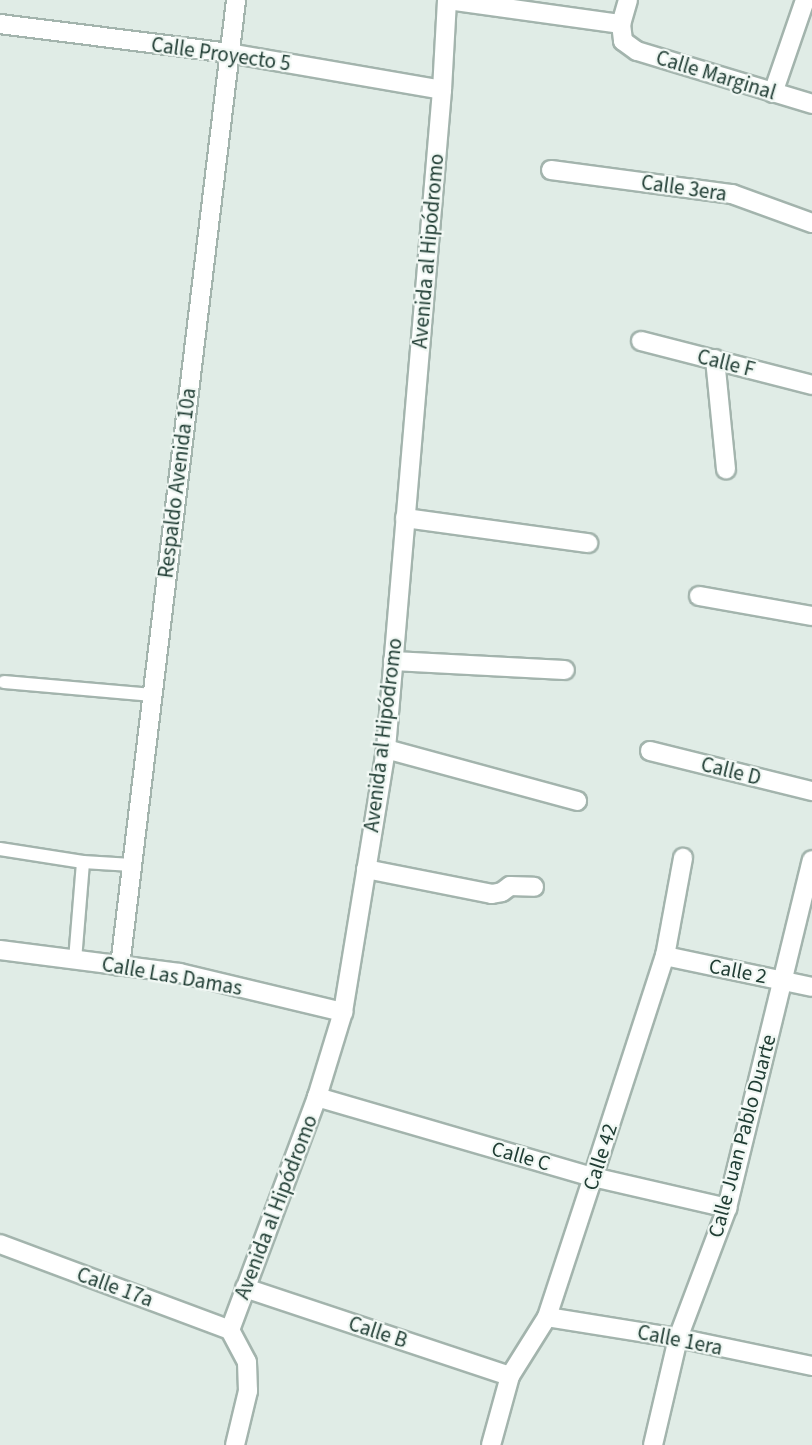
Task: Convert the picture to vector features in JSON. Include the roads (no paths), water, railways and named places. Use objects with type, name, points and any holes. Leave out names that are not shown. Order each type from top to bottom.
[{"type":"street","name":"Respaldo Avenida 10a","points":[[120,966],[236,0]]},
{"type":"street","name":"Calle Marginal","points":[[448,0],[622,33],[637,51],[812,104]]},
{"type":"street","name":"Avenida al Hipódromo","points":[[230,1330],[317,1097],[343,1011],[386,749],[448,0]]},
{"type":"street","points":[[622,33],[627,0]]},
{"type":"street","points":[[773,93],[805,0]]},
{"type":"street","name":"Calle Proyecto 5","points":[[0,24],[228,53],[442,90]]},
{"type":"street","name":"Calle 3era","points":[[551,170],[732,194],[812,223]]},
{"type":"street","name":"Calle F","points":[[641,342],[812,385]]},
{"type":"street","points":[[715,359],[726,469]]},
{"type":"street","points":[[405,518],[588,543]]},
{"type":"street","points":[[699,596],[812,616]]},
{"type":"street","points":[[393,661],[565,670]]},
{"type":"street","points":[[386,749],[577,801]]},
{"type":"street","name":"Calle D","points":[[650,751],[812,791]]},
{"type":"street","name":"Calle 42","points":[[491,1445],[510,1376],[547,1317],[593,1177],[665,956],[683,858]]},
{"type":"street","name":"Calle Juan Pablo Duarte","points":[[653,1445],[678,1338],[727,1208],[812,860]]},
{"type":"street","points":[[366,869],[492,894],[502,892],[510,886],[534,887]]},
{"type":"street","name":"Calle Las Damas","points":[[0,950],[180,973],[343,1011]]},
{"type":"street","name":"Calle 2","points":[[665,956],[812,987]]},
{"type":"street","name":"Calle C","points":[[317,1097],[593,1177],[727,1208]]},
{"type":"street","name":"Calle 17a","points":[[0,1244],[230,1330]]},
{"type":"street","name":"Calle B","points":[[245,1288],[510,1376]]},
{"type":"street","name":"Calle 1era","points":[[547,1317],[678,1338],[812,1366]]},
{"type":"street","points":[[230,1330],[247,1362],[248,1391],[235,1445]]},
{"type":"lane","points":[[4,682],[152,695]]},
{"type":"lane","points":[[0,849],[83,862],[132,865]]},
{"type":"lane","points":[[75,960],[83,862]]}]
